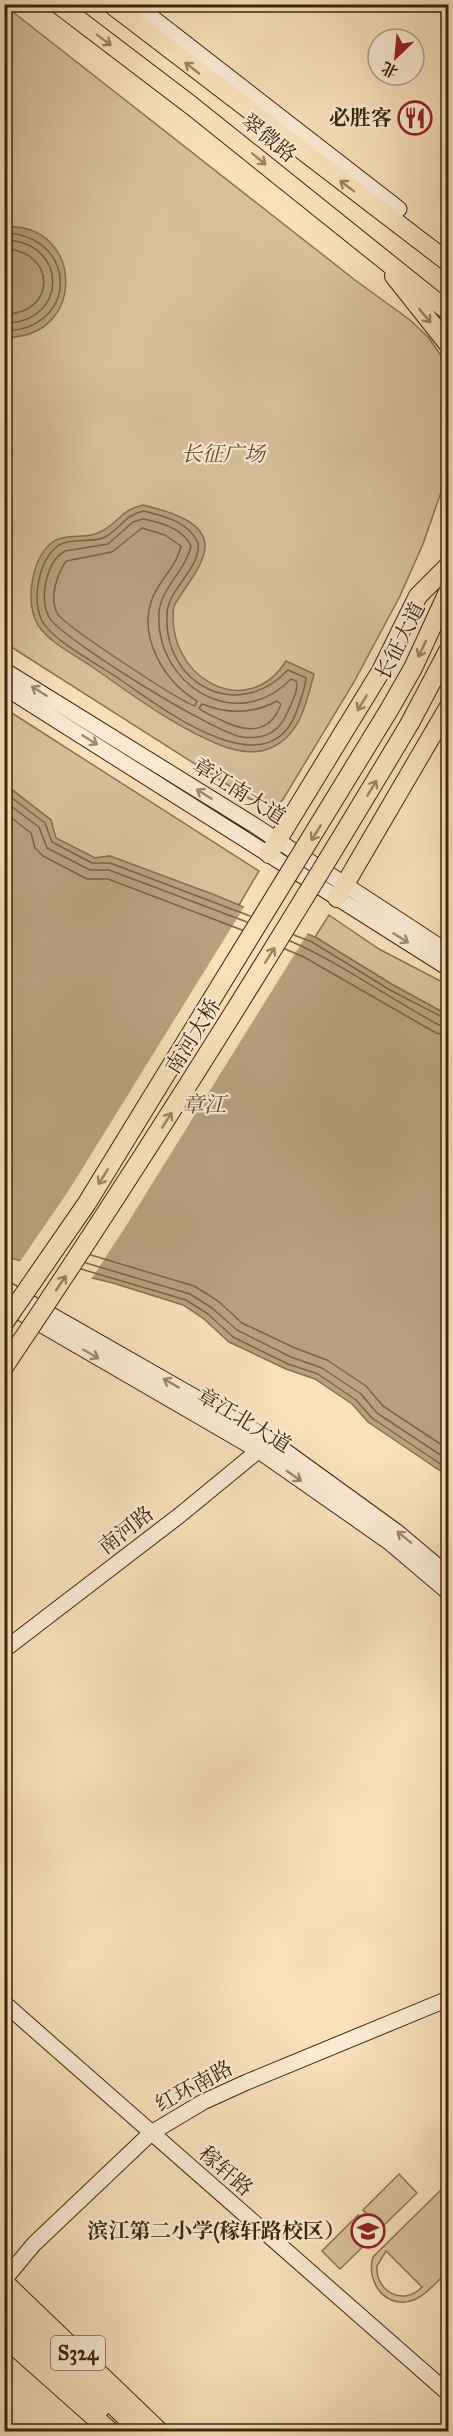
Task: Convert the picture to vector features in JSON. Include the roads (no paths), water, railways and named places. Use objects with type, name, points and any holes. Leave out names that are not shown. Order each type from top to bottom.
[{"type":"highway","points":[[4,2296],[153,2430]]},
{"type":"highway","points":[[4,2321],[124,2432]]},
{"type":"main road","name":"翠微路","points":[[58,4],[192,106],[448,311]]},
{"type":"main road","name":"翠微路","points":[[111,4],[396,215],[448,262]]},
{"type":"main road","points":[[135,4],[396,215],[448,246]]},
{"type":"main road","points":[[376,253],[448,344]]},
{"type":"main road","points":[[269,854],[375,681],[418,596],[448,566]]},
{"type":"main road","name":"长征大道","points":[[389,711],[418,658],[448,592]]},
{"type":"main road","name":"南河大桥","points":[[4,1367],[120,1194],[297,912],[411,723],[448,651]]},
{"type":"main road","name":"章江南大道","points":[[4,670],[341,891],[448,968]]},
{"type":"main road","name":"章江南大道","points":[[4,687],[269,854],[341,891],[448,952]]},
{"type":"main road","points":[[341,891],[448,708]]},
{"type":"main road","name":"南河大桥","points":[[4,1323],[87,1203],[389,711]]},
{"type":"main road","name":"章江北大道","points":[[4,1288],[270,1440],[397,1532],[448,1575]]},
{"type":"main road","name":"章江北大道","points":[[4,1303],[259,1451],[389,1542],[448,1592]]},
{"type":"main road","name":"南河路","points":[[4,1650],[259,1451],[270,1440]]},
{"type":"main road","name":"红环南路","points":[[4,2281],[34,2244],[151,2133],[203,2102],[247,2082],[448,1999]]},
{"type":"main road","name":"稼轩路","points":[[4,2003],[448,2392]]},
{"type":"main road","name":"S324","points":[[4,2281],[153,2430]]},
{"type":"main road","name":"S324","points":[[4,2337],[111,2432]]},
{"type":"water","points":[[5,227],[31,230],[50,242],[62,260],[66,281],[62,302],[51,320],[32,333],[5,337]]},
{"type":"water","points":[[143,505],[172,513],[192,523],[204,538],[205,548],[201,563],[174,606],[174,631],[182,653],[194,671],[211,683],[230,690],[250,689],[269,680],[286,661],[314,674],[299,720],[286,738],[277,745],[260,751],[242,751],[225,747],[185,728],[61,647],[38,625],[32,606],[32,583],[38,561],[50,544],[62,538],[96,534],[108,528],[125,513]]},
{"type":"water","name":"章江","points":[[4,784],[51,820],[56,838],[95,858],[110,856],[215,895],[315,937],[393,985],[448,1015],[448,1476],[368,1422],[352,1404],[315,1379],[286,1369],[229,1342],[204,1319],[183,1305],[113,1283],[5,1257]]},
{"type":"place","name":"必胜客","points":[[415,118]]},
{"type":"place","name":"滨江第二小学(稼轩路校区）","points":[[368,2231]]},
{"type":"park label","name":"长征广场","points":[[223,454]]}]
